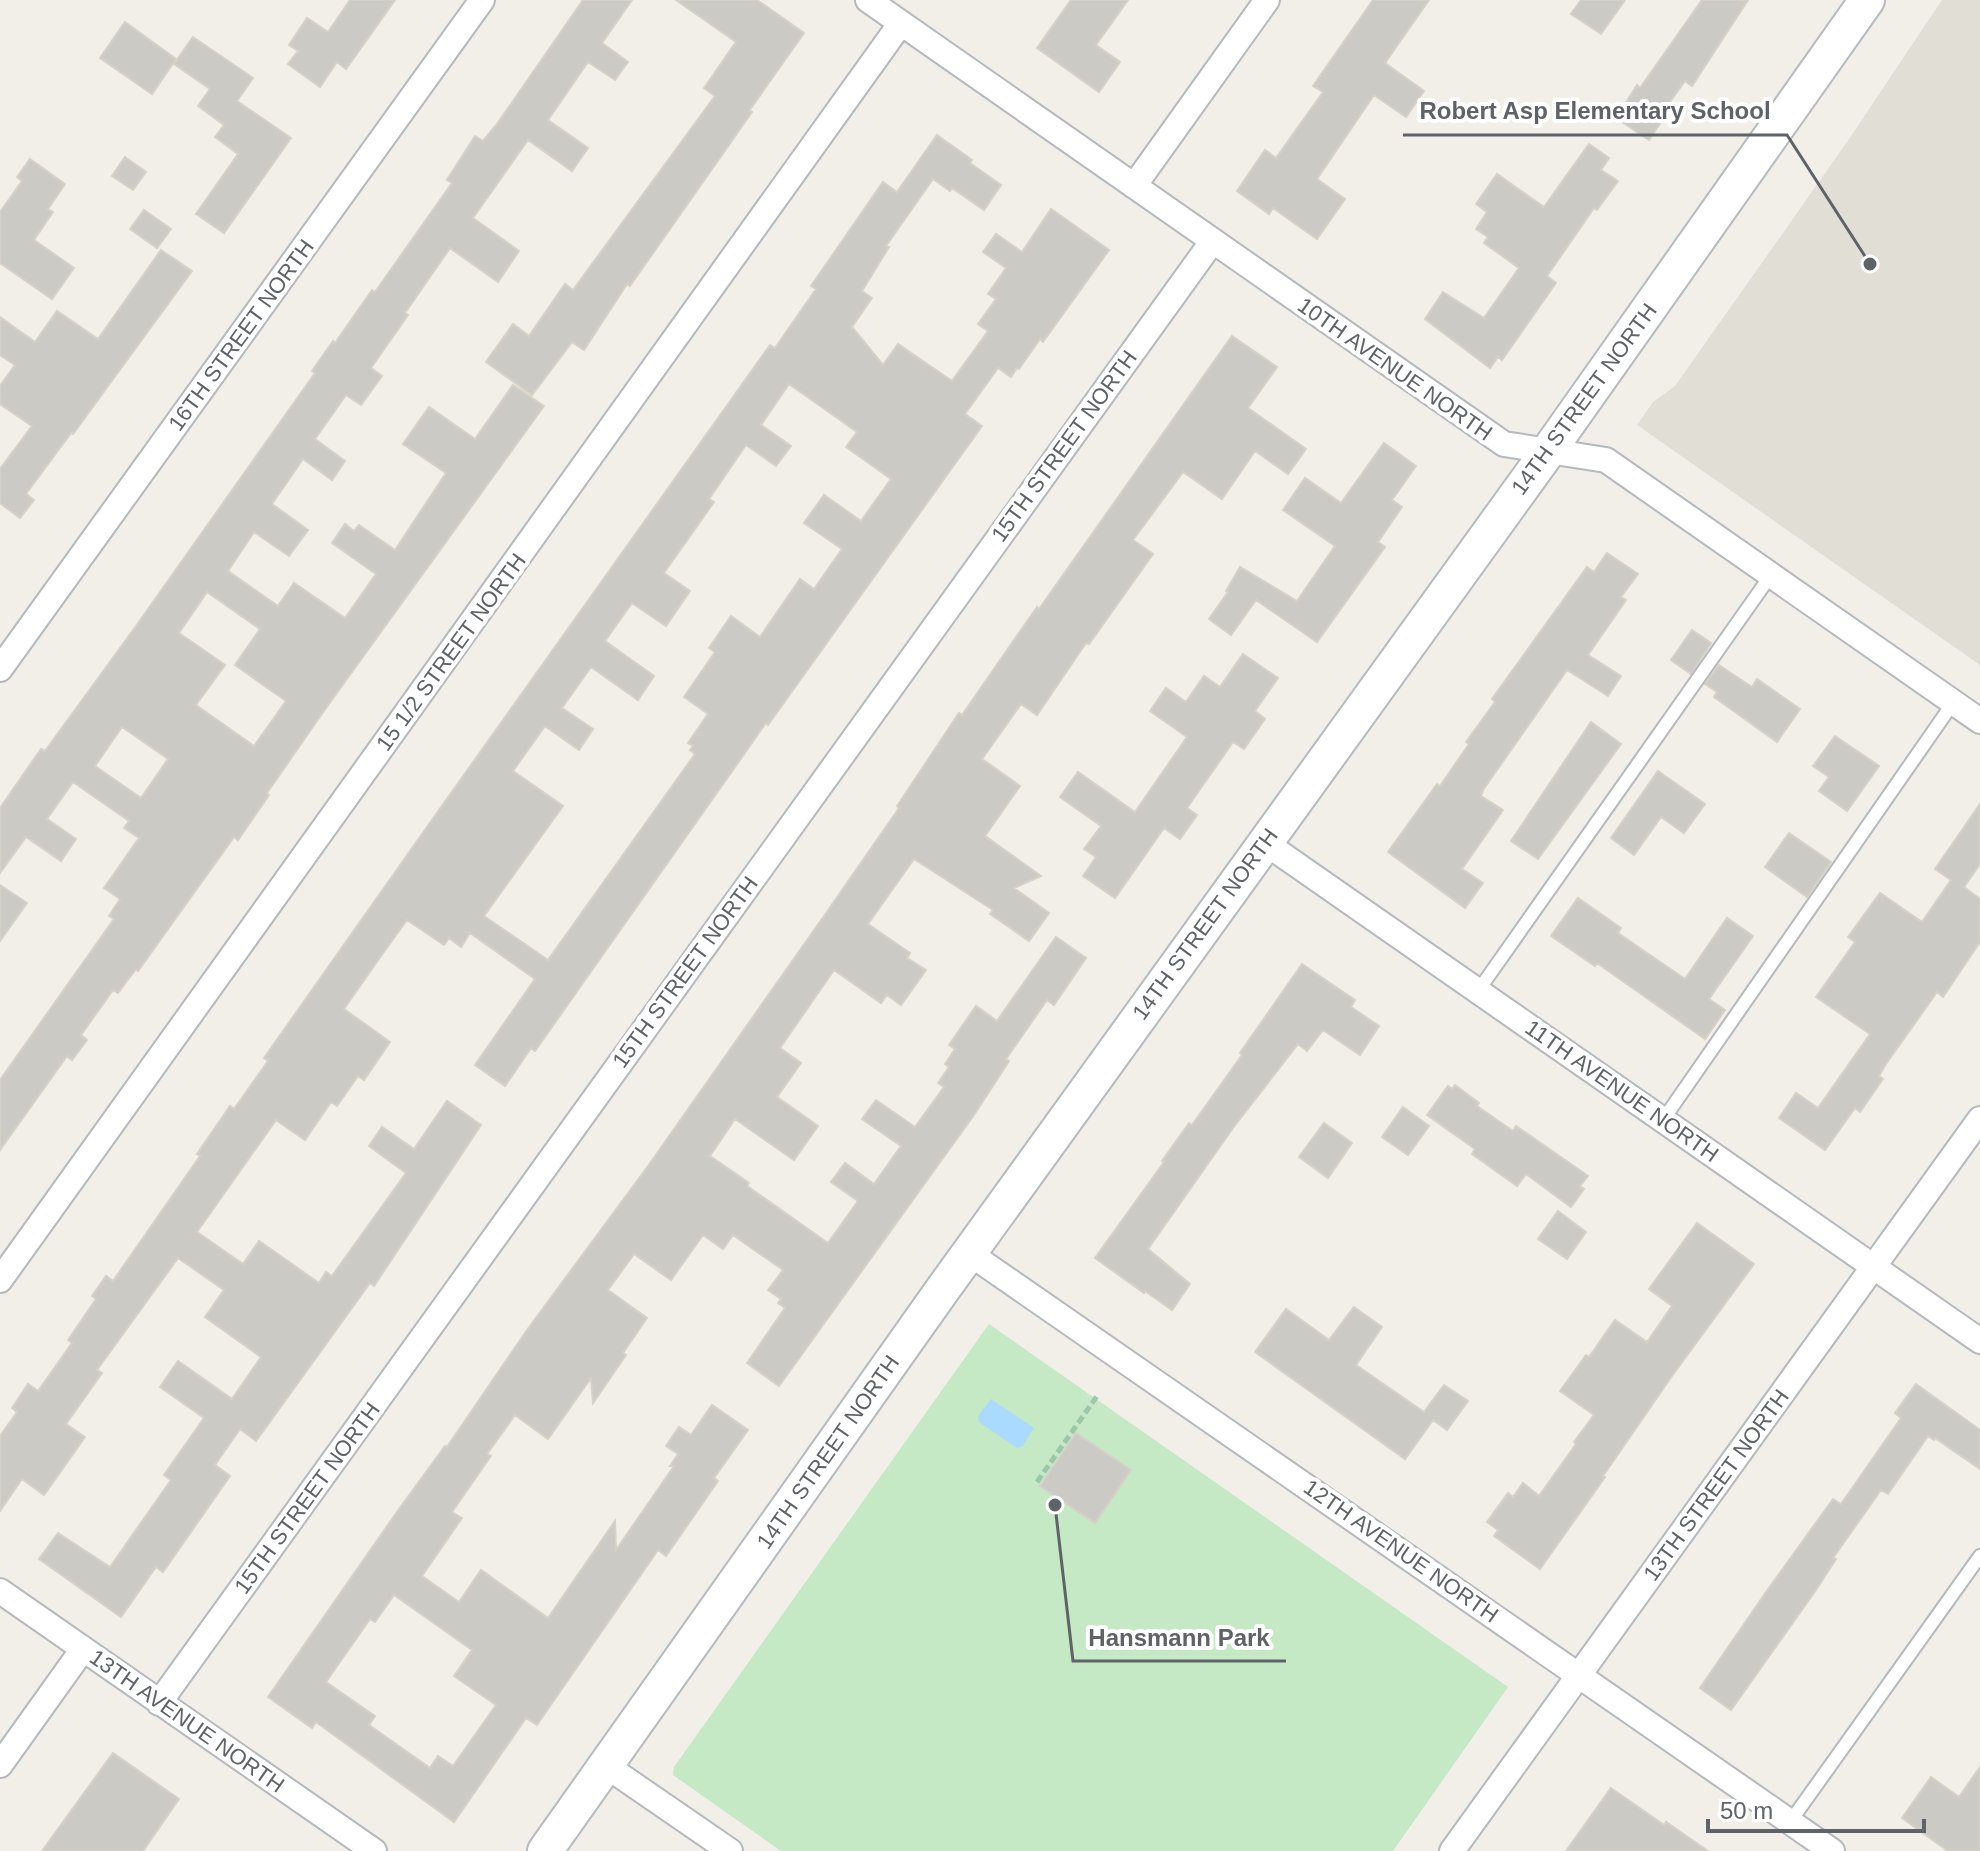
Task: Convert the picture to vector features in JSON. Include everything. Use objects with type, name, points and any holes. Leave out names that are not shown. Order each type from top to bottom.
[{"type":"street","name":"16TH STREET NORTH","points":[[0,669],[482,0]]},
{"type":"street","name":"10TH AVENUE NORTH","points":[[868,0],[1504,444],[1606,460],[1980,721]]},
{"type":"street","points":[[1134,186],[1267,0]]},
{"type":"street","name":"14TH STREET NORTH","points":[[545,1851],[969,1253],[1549,450],[1867,0]]},
{"type":"street","name":"15 1/2 STREET NORTH","points":[[0,1280],[901,23]]},
{"type":"street","name":"15TH STREET NORTH","points":[[159,1703],[1212,242]]},
{"type":"street","name":"11TH AVENUE NORTH","points":[[1264,842],[1980,1341]]},
{"type":"street","name":"13TH STREET NORTH","points":[[1452,1851],[1980,1119]]},
{"type":"street","name":"12TH AVENUE NORTH","points":[[969,1253],[1832,1851]]},
{"type":"street","name":"13TH AVENUE NORTH","points":[[0,1591],[374,1851]]},
{"type":"street","points":[[0,1765],[83,1649]]},
{"type":"street","points":[[605,1765],[730,1851]]},
{"type":"lane","points":[[1478,991],[1771,575]]},
{"type":"lane","points":[[1663,1120],[1953,703]]},
{"type":"lane","points":[[1790,1822],[1980,1556]]},
{"type":"path","points":[[1037,1482],[1097,1396]]},
{"type":"shaded area","points":[[1942,0],[1980,0],[1980,665],[1637,425],[1653,402],[1675,386],[1847,142]]},
{"type":"green space","points":[[989,1324],[1508,1687],[1393,1851],[781,1851],[673,1775],[674,1767]]},
{"type":"water","points":[[991,1399],[1034,1428],[1023,1446],[1017,1448],[979,1422],[978,1416]]},
{"type":"building","points":[[350,0],[395,0],[346,69],[337,62],[320,87],[288,64],[298,51],[289,45],[307,18],[328,32]]},
{"type":"building","points":[[583,0],[632,0],[602,43],[628,62],[615,80],[588,62],[548,120],[588,148],[572,171],[528,140],[473,218],[519,251],[498,282],[450,248],[371,368],[382,376],[361,405],[346,395],[315,439],[345,461],[332,480],[303,459],[272,504],[308,530],[289,556],[254,532],[228,571],[278,606],[294,583],[345,618],[376,574],[332,543],[345,524],[354,531],[359,525],[395,550],[446,473],[403,444],[429,407],[475,439],[513,385],[544,406],[326,708],[238,840],[234,837],[138,971],[136,969],[118,993],[113,990],[81,1035],[87,1040],[72,1060],[67,1056],[0,1150],[0,1080],[114,919],[109,916],[120,899],[104,888],[139,838],[124,828],[129,821],[73,782],[47,819],[76,839],[61,861],[26,837],[0,873],[0,808],[41,749],[45,751],[136,626],[315,373],[312,371],[333,341],[335,343],[372,290],[375,292],[452,183],[447,180],[475,136],[483,141]],"holes":[[[207,592],[260,629],[235,665],[286,701],[254,746],[196,705],[225,665],[179,633]],[[122,727],[168,759],[141,798],[95,766]]]},
{"type":"building","points":[[676,0],[757,0],[804,33],[584,350],[572,342],[532,395],[486,362],[513,324],[529,336],[565,284],[573,290],[715,96],[704,88],[736,42]]},
{"type":"building","points":[[1071,0],[1128,0],[1096,45],[1120,62],[1099,92],[1037,48]]},
{"type":"building","points":[[1373,0],[1429,0],[1385,63],[1424,91],[1406,117],[1374,95],[1317,179],[1345,199],[1317,239],[1273,208],[1269,214],[1237,191],[1265,150],[1276,158],[1323,92],[1313,86]]},
{"type":"building","points":[[1581,0],[1625,0],[1601,34],[1571,14]]},
{"type":"building","points":[[1702,0],[1748,0],[1692,86],[1685,81],[1657,120],[1661,122],[1649,140],[1616,118],[1637,85],[1640,88]]},
{"type":"building","points":[[125,22],[176,59],[152,94],[100,58]]},
{"type":"building","points":[[193,37],[253,78],[237,101],[291,138],[224,233],[196,214],[238,154],[215,137],[224,125],[198,106],[210,89],[174,64]]},
{"type":"building","points":[[937,135],[1001,185],[984,210],[933,179],[886,246],[889,247],[862,291],[872,298],[852,327],[883,365],[898,344],[952,381],[988,331],[978,324],[996,299],[988,294],[1006,268],[983,252],[996,234],[1022,252],[1051,209],[1109,250],[1043,342],[1040,339],[1019,369],[1011,377],[998,368],[965,414],[982,426],[768,725],[766,723],[535,1051],[531,1048],[505,1086],[475,1065],[535,979],[470,933],[461,947],[449,938],[444,945],[407,920],[344,1009],[390,1042],[364,1080],[358,1076],[337,1106],[331,1102],[305,1140],[276,1120],[197,1232],[243,1264],[259,1241],[319,1283],[326,1272],[332,1276],[406,1173],[369,1146],[382,1127],[414,1149],[447,1101],[481,1125],[374,1286],[370,1283],[256,1441],[240,1429],[215,1465],[230,1476],[163,1572],[156,1567],[121,1617],[39,1559],[58,1533],[110,1567],[171,1480],[164,1475],[204,1418],[160,1387],[178,1361],[232,1399],[261,1357],[205,1317],[224,1290],[178,1258],[97,1370],[102,1373],[66,1424],[85,1437],[44,1495],[22,1479],[0,1511],[0,1436],[17,1412],[12,1408],[28,1384],[38,1391],[72,1343],[68,1340],[96,1299],[92,1296],[106,1276],[113,1281],[200,1156],[197,1154],[230,1106],[234,1109],[268,1061],[264,1058],[429,824],[770,345],[775,348],[816,289],[811,286],[883,182],[897,192]],"holes":[[[789,384],[857,432],[846,447],[891,479],[861,521],[824,495],[804,523],[842,549],[814,589],[800,579],[760,637],[731,616],[709,648],[715,652],[684,697],[708,714],[688,743],[693,746],[690,750],[695,754],[548,960],[484,916],[563,806],[513,771],[545,726],[579,750],[593,729],[562,708],[591,667],[638,700],[654,676],[605,641],[632,603],[666,626],[690,591],[664,573],[714,502],[709,499],[746,445],[776,466],[791,446],[761,425]]]},
{"type":"building","points":[[1589,144],[1609,158],[1601,170],[1618,181],[1597,210],[1594,208],[1547,276],[1556,283],[1502,360],[1498,357],[1490,368],[1425,319],[1443,292],[1484,318],[1519,268],[1484,243],[1488,237],[1476,229],[1487,212],[1476,204],[1497,174],[1544,207]]},
{"type":"building","points":[[125,157],[146,172],[133,190],[112,176]]},
{"type":"building","points":[[30,159],[65,184],[48,209],[53,212],[34,240],[74,268],[52,299],[0,263],[0,212],[22,181],[17,177]]},
{"type":"building","points":[[144,210],[171,229],[157,248],[130,229]]},
{"type":"building","points":[[161,250],[192,271],[26,494],[34,500],[20,518],[0,503],[0,469],[32,426],[0,404],[0,386],[15,365],[0,355],[0,317],[35,342],[57,311],[98,339]]},
{"type":"building","points":[[1232,336],[1277,367],[1248,408],[1306,449],[1288,474],[1255,451],[1222,499],[1183,472],[1133,540],[1153,554],[1037,715],[1021,704],[982,759],[1020,786],[985,836],[1041,876],[1014,888],[1049,913],[1029,941],[990,914],[993,910],[914,859],[868,924],[910,953],[907,958],[926,970],[901,1005],[887,995],[881,1003],[834,970],[780,1048],[801,1063],[777,1097],[818,1126],[794,1160],[735,1119],[710,1156],[828,1243],[858,1201],[831,1182],[845,1163],[874,1184],[901,1146],[862,1119],[876,1100],[915,1127],[944,1087],[938,1083],[949,1067],[945,1064],[955,1049],[949,1045],[976,1006],[997,1021],[1056,937],[1086,958],[1054,1005],[1047,1000],[1006,1059],[1009,1061],[974,1115],[779,1386],[747,1363],[785,1308],[778,1303],[781,1299],[768,1290],[783,1270],[733,1235],[723,1249],[703,1235],[671,1280],[634,1254],[608,1290],[647,1318],[593,1403],[591,1378],[548,1439],[515,1415],[452,1512],[462,1518],[422,1576],[459,1602],[481,1570],[548,1618],[615,1521],[616,1550],[674,1466],[670,1466],[678,1454],[666,1446],[679,1427],[691,1435],[712,1405],[748,1430],[714,1478],[718,1481],[666,1556],[658,1550],[537,1725],[526,1718],[454,1822],[316,1722],[312,1728],[268,1697],[824,916],[899,808],[897,806],[959,713],[962,715],[1037,607],[1039,609]],"holes":[[[394,1595],[472,1650],[454,1676],[496,1705],[453,1766],[438,1756],[430,1768],[369,1725],[375,1716],[326,1682],[370,1619],[375,1622]]]},
{"type":"building","points":[[1384,443],[1416,466],[1392,500],[1402,507],[1378,542],[1385,547],[1317,642],[1256,600],[1231,635],[1209,619],[1228,592],[1240,567],[1297,601],[1335,546],[1283,510],[1305,478],[1341,503]]},
{"type":"building","points":[[1607,553],[1638,574],[1621,597],[1626,600],[1588,655],[1621,676],[1608,696],[1567,670],[1483,790],[1481,796],[1503,810],[1462,869],[1483,883],[1465,908],[1388,852],[1437,784],[1440,786],[1495,702],[1492,699],[1587,567],[1594,572]]},
{"type":"building","points":[[1692,630],[1711,643],[1691,674],[1671,660]]},
{"type":"building","points":[[1243,654],[1278,678],[1255,711],[1265,719],[1244,749],[1233,742],[1187,808],[1197,815],[1180,839],[1164,828],[1115,898],[1083,876],[1096,857],[1084,849],[1101,826],[1060,797],[1078,772],[1135,812],[1187,737],[1150,711],[1166,688],[1186,702],[1204,676],[1220,687]]},
{"type":"building","points":[[1719,665],[1752,687],[1757,679],[1800,709],[1777,742],[1714,697],[1717,692],[1705,684]]},
{"type":"building","points":[[1591,722],[1621,744],[1538,859],[1511,841]]},
{"type":"building","points":[[1835,736],[1879,766],[1847,811],[1819,791],[1829,777],[1813,766]]},
{"type":"building","points":[[1658,771],[1705,804],[1684,833],[1661,817],[1634,855],[1611,838]]},
{"type":"building","points":[[1980,804],[1980,864],[1964,887],[1980,899],[1980,942],[1943,997],[1937,992],[1886,1064],[1879,1076],[1883,1079],[1860,1112],[1855,1108],[1825,1150],[1779,1118],[1796,1093],[1818,1108],[1870,1034],[1816,997],[1855,942],[1848,937],[1880,893],[1922,922],[1951,880],[1935,869]]},
{"type":"building","points":[[1789,833],[1831,862],[1807,897],[1765,867]]},
{"type":"building","points":[[0,885],[27,903],[0,941]]},
{"type":"building","points":[[1578,898],[1621,928],[1618,933],[1685,979],[1727,918],[1753,936],[1709,999],[1725,1010],[1705,1039],[1597,963],[1595,966],[1551,936]]},
{"type":"building","points":[[1302,964],[1355,1000],[1351,1007],[1379,1026],[1360,1055],[1323,1030],[1307,1051],[1298,1044],[1233,1128],[1148,1249],[1190,1284],[1172,1310],[1095,1258],[1189,1123],[1192,1125],[1242,1055],[1240,1053]]},
{"type":"building","points":[[1455,1085],[1479,1103],[1477,1106],[1513,1131],[1516,1126],[1588,1176],[1580,1186],[1584,1189],[1571,1207],[1526,1174],[1517,1186],[1472,1154],[1475,1149],[1427,1115],[1448,1086],[1452,1089]]},
{"type":"building","points":[[1403,1107],[1429,1126],[1408,1155],[1382,1137]]},
{"type":"building","points":[[1324,1123],[1352,1143],[1328,1178],[1299,1157]]},
{"type":"building","points":[[1558,1211],[1586,1232],[1567,1259],[1538,1239]]},
{"type":"building","points":[[1697,1223],[1754,1264],[1672,1376],[1540,1569],[1494,1536],[1498,1530],[1487,1522],[1508,1493],[1513,1497],[1523,1483],[1539,1496],[1576,1444],[1574,1442],[1594,1415],[1560,1391],[1615,1320],[1647,1342],[1672,1306],[1649,1289]]},
{"type":"building","points":[[1354,1307],[1382,1327],[1356,1365],[1424,1412],[1444,1385],[1468,1401],[1447,1430],[1433,1420],[1405,1459],[1255,1352],[1286,1309],[1329,1340]]},
{"type":"building","points":[[1916,1384],[1980,1430],[1980,1469],[1928,1436],[1888,1494],[1881,1490],[1833,1558],[1836,1559],[1816,1590],[1731,1710],[1700,1688],[1833,1499],[1841,1504],[1901,1418],[1895,1413]]},
{"type":"building","points":[[1076,1433],[1131,1470],[1095,1523],[1040,1486]]},
{"type":"building","points":[[113,1753],[179,1799],[143,1851],[42,1851]]},
{"type":"building","points":[[1980,1767],[1980,1851],[1948,1851],[1902,1818],[1931,1777],[1959,1797]]},
{"type":"building","points":[[1611,1788],[1664,1825],[1666,1822],[1708,1851],[1566,1851]]},
{"type":"place","name":"Robert Asp Elementary School","points":[[1870,264]]},
{"type":"place","name":"Hansmann Park","points":[[1055,1505]]}]
